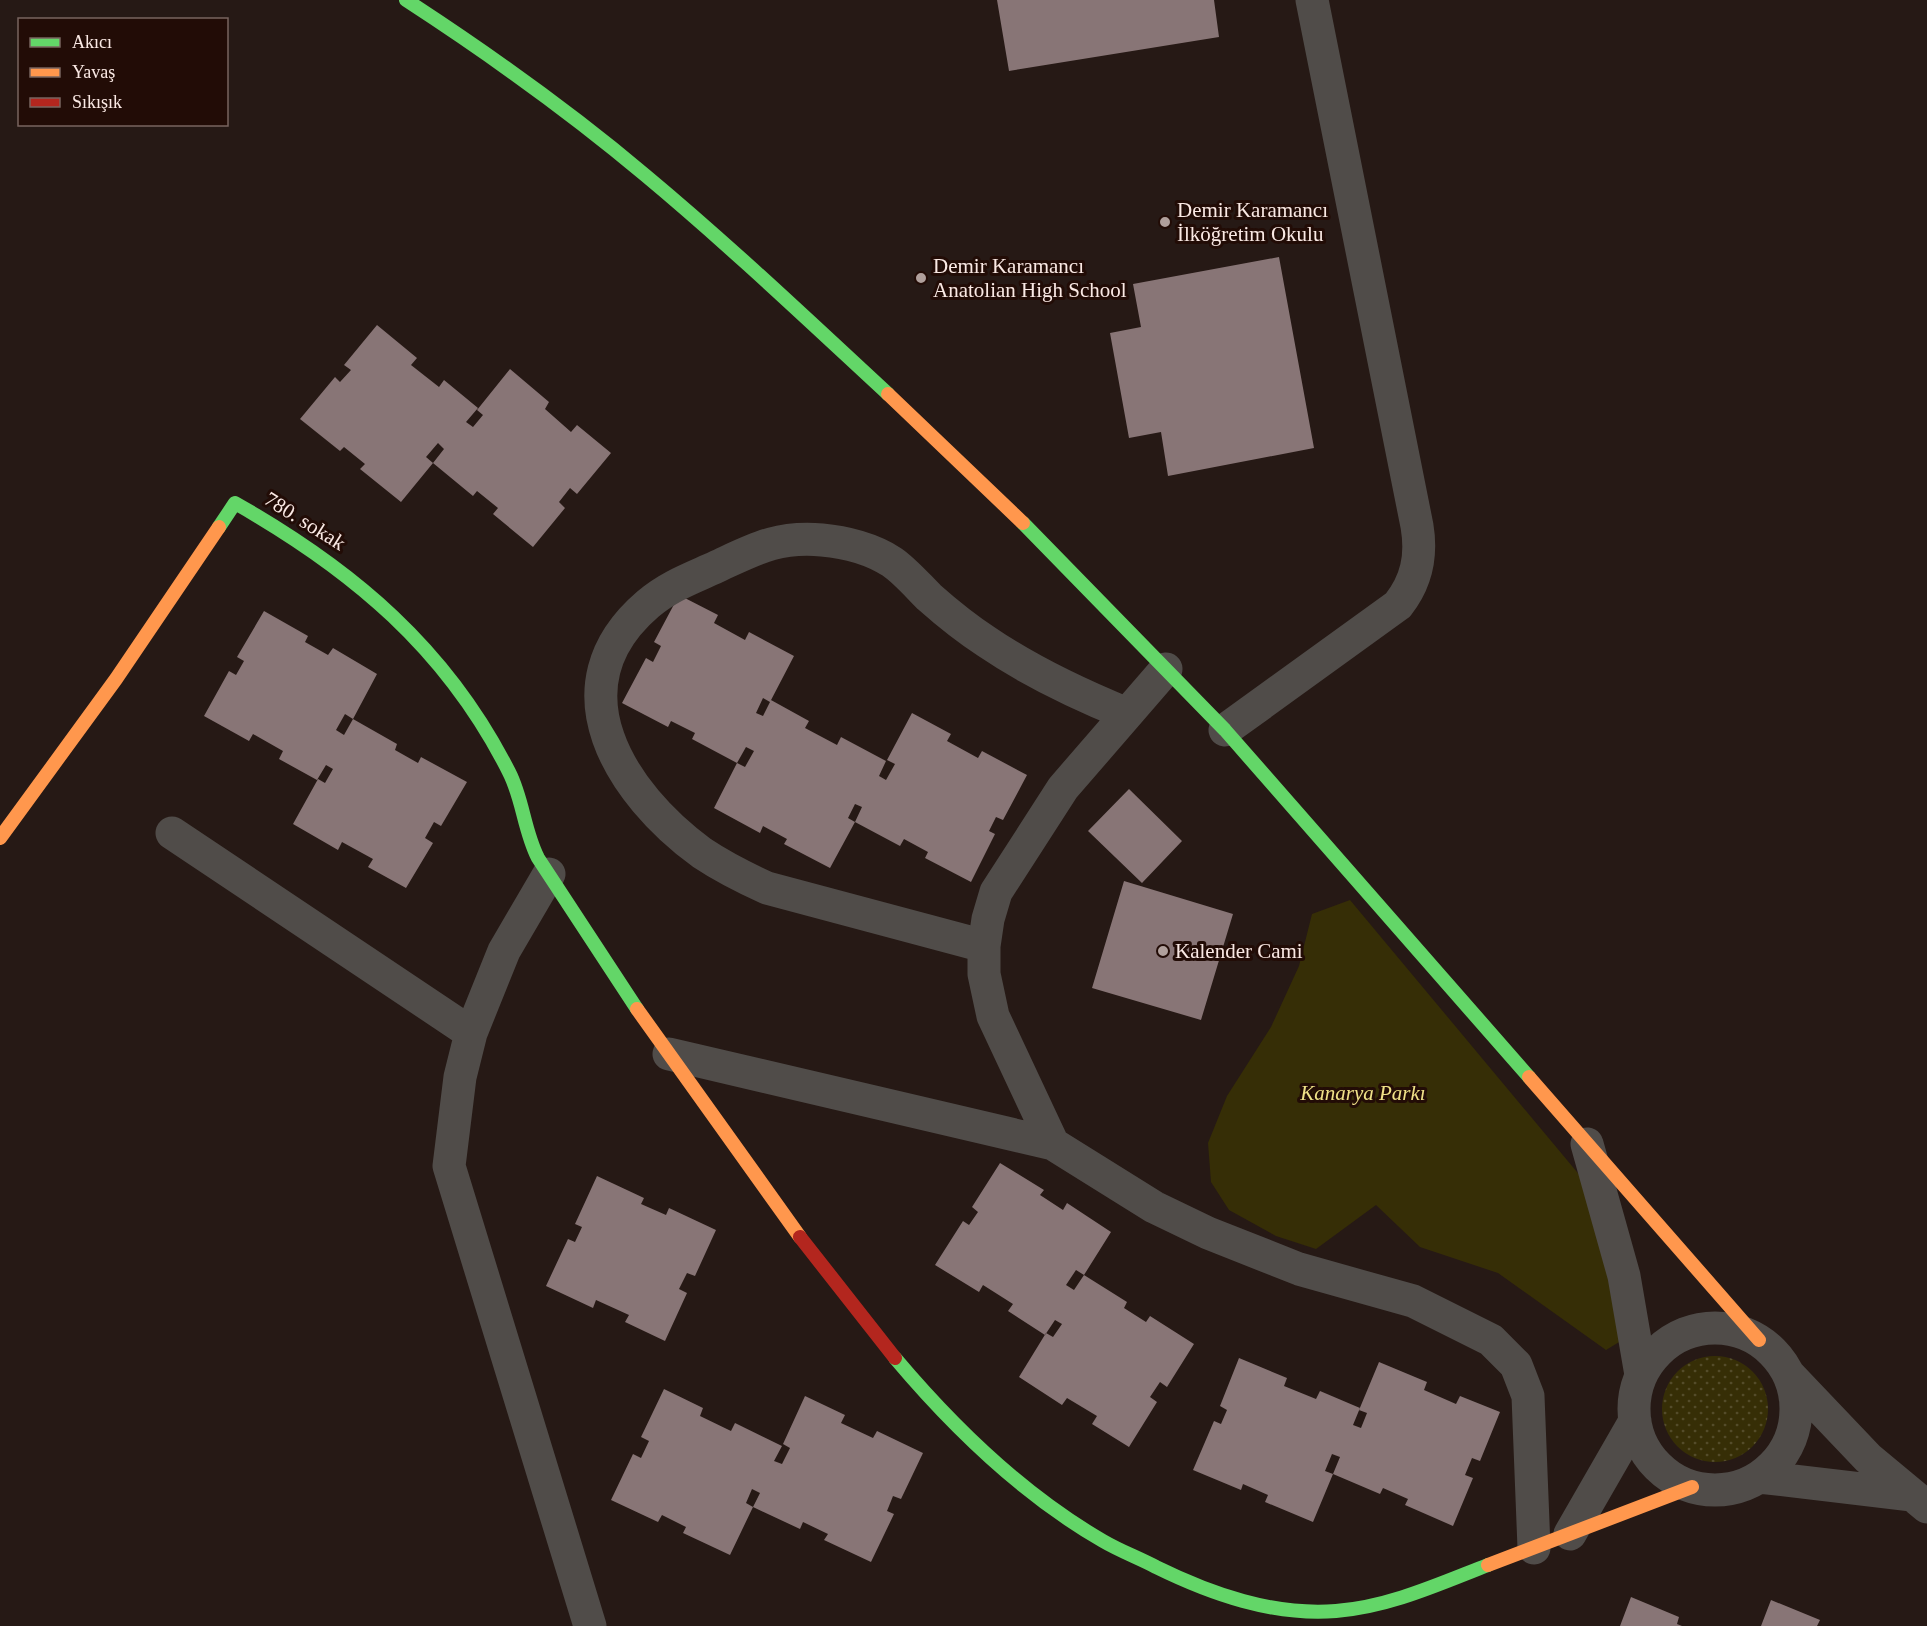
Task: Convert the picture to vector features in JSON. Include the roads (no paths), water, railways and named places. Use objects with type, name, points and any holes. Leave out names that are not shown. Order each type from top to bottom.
[{"type":"street","points":[[406,0],[495,58],[643,173],[713,233],[917,420],[1055,554],[1225,730],[1759,1340],[1776,1356],[1789,1375],[1860,1450],[1919,1501]]},
{"type":"street","points":[[1225,730],[1398,605],[1408,592],[1419,560],[1417,525],[1312,0]]},
{"type":"street","name":"780. sokak","points":[[0,838],[116,679],[235,503],[285,530],[332,561],[377,597],[417,637],[454,681],[487,730],[513,780],[542,863]]},
{"type":"street","points":[[984,946],[767,888],[726,868],[674,830],[633,781],[612,749],[604,730],[600,690],[604,670],[621,634],[648,604],[668,589],[741,553],[768,544],[796,540],[846,543],[892,562],[938,604],[987,642],[1040,675],[1126,714]]},
{"type":"street","points":[[1053,1144],[993,1016],[984,974],[984,946],[988,919],[996,892],[1063,788],[1166,669]]},
{"type":"street","points":[[172,833],[471,1034]]},
{"type":"street","points":[[542,863],[471,1034],[460,1077],[449,1166],[590,1626]]},
{"type":"street","points":[[542,863],[669,1054],[860,1317],[898,1364],[985,1452],[1072,1522],[1160,1571],[1249,1602],[1308,1619],[1405,1597],[1692,1487]]},
{"type":"street","points":[[669,1054],[1053,1144],[1133,1195],[1208,1233],[1299,1269],[1413,1301],[1491,1340],[1505,1352],[1523,1379],[1528,1396],[1534,1548]]},
{"type":"street","points":[[1587,1144],[1624,1276],[1641,1375]]},
{"type":"street","points":[[1759,1340],[1738,1331],[1715,1328],[1692,1331],[1671,1341],[1654,1356],[1641,1375],[1634,1398],[1635,1421],[1641,1443],[1653,1462],[1671,1478],[1692,1487],[1715,1491],[1738,1487],[1759,1477],[1776,1462],[1789,1443],[1795,1420],[1796,1397],[1789,1375]]},
{"type":"street","points":[[1570,1534],[1635,1421]]},
{"type":"street","points":[[1759,1477],[1919,1501]]},
{"type":"place","name":"Demir Karamancı İlköğretim Okulu","points":[[1165,222]]},
{"type":"place","name":"Demir Karamancı Anatolian High School","points":[[921,278]]},
{"type":"place","name":"Kalender Cami","points":[[1163,951]]},
{"type":"park label","name":"Kanarya Parkı","points":[[1363,1093]]}]
